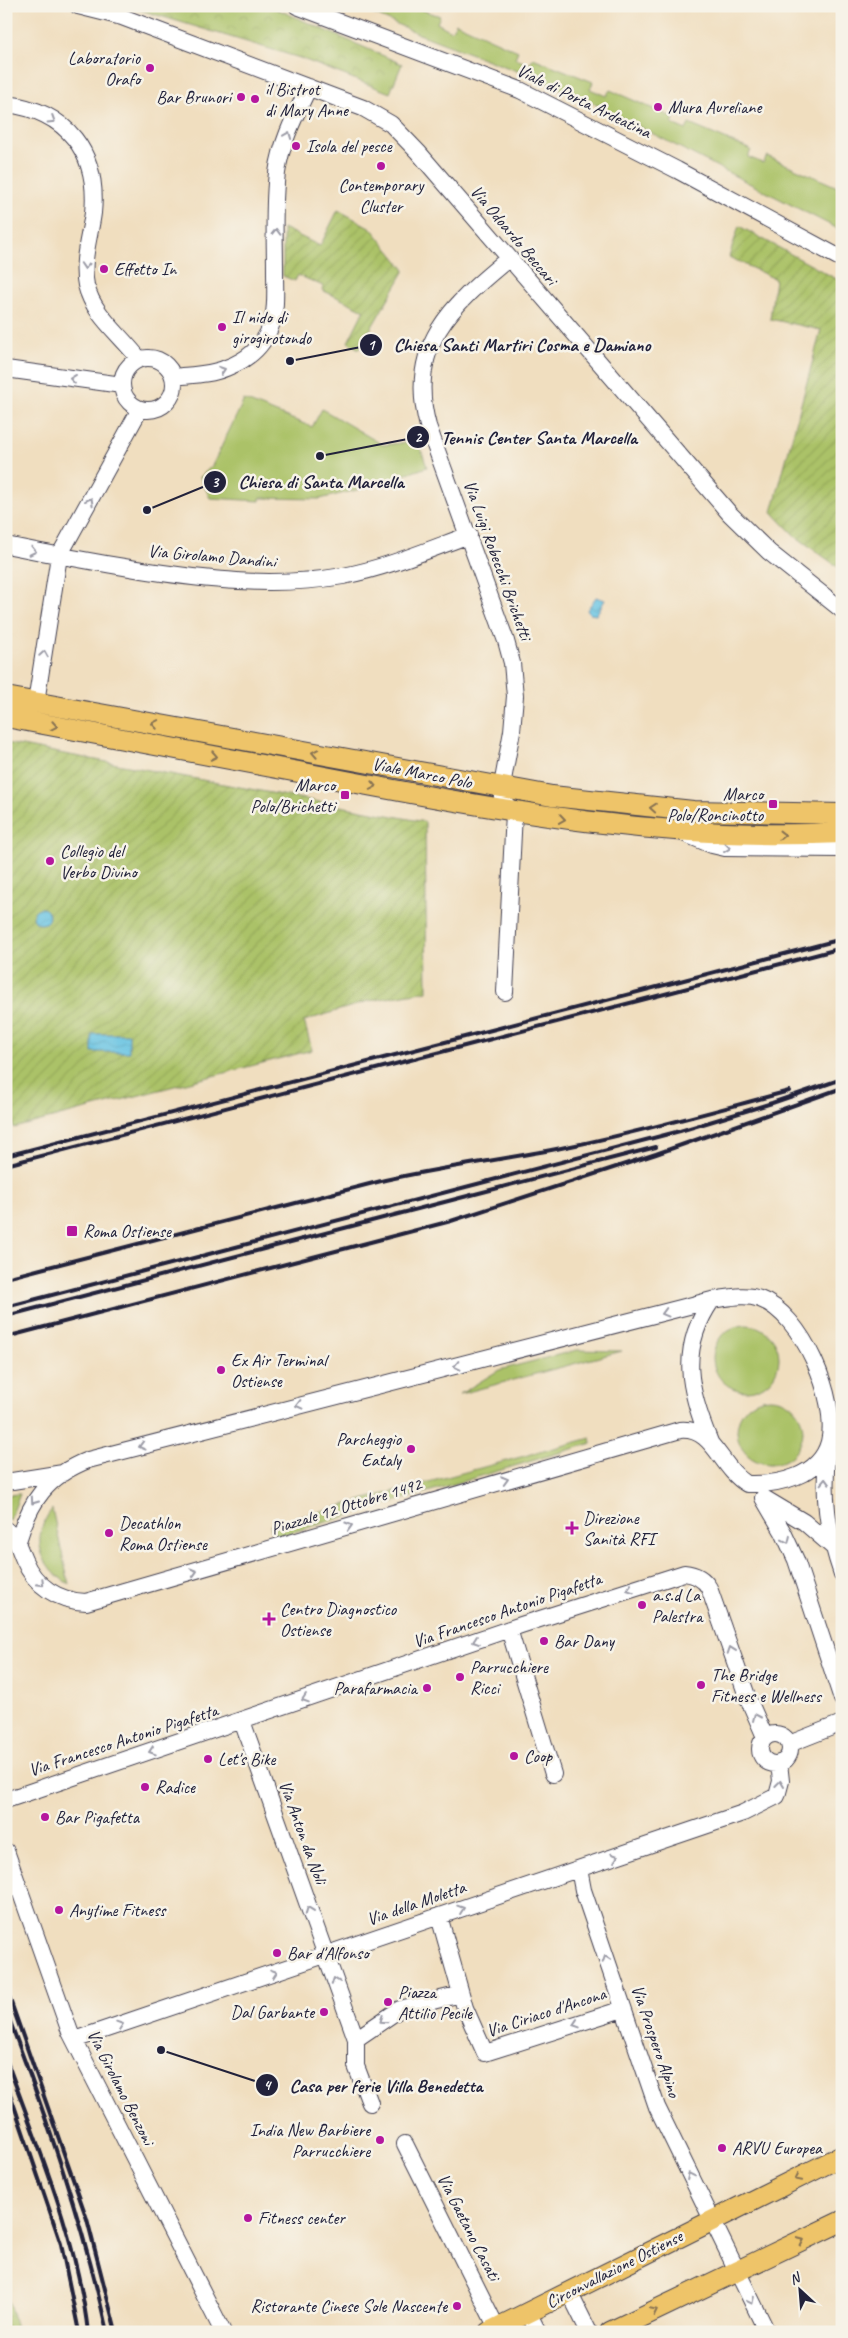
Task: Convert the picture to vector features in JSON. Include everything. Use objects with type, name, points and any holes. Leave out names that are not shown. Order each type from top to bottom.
[{"type":"main road","name":"Viale Marco Polo","points":[[6,697],[501,788],[590,801],[661,808],[807,815],[842,814]]},
{"type":"main road","name":"Viale Marco Polo","points":[[6,717],[514,813],[596,824],[681,832],[826,839]]},
{"type":"main road","name":"Circonvallazione Ostiense","points":[[493,2330],[842,2156]]},
{"type":"main road","points":[[610,2332],[736,2270],[842,2221]]},
{"type":"street","name":"Viale di Porta Ardeatina","points":[[297,6],[520,90],[677,170],[842,258]]},
{"type":"street","name":"Via Odoardo Beccari","points":[[84,7],[122,17],[309,87],[369,111],[391,124],[418,152],[508,259],[730,514],[769,552],[842,610]]},
{"type":"street","points":[[174,376],[213,372],[234,365],[247,358],[259,347],[269,330],[274,309],[276,185],[279,163],[288,134],[309,87]]},
{"type":"street","points":[[6,104],[27,108],[54,121],[74,138],[85,152],[92,173],[94,192],[85,264],[86,285],[99,312],[139,359]]},
{"type":"street","name":"Via Luigi Robecchi Brichetti","points":[[501,788],[515,714],[515,682],[508,646],[428,426],[424,405],[423,379],[431,346],[449,313],[463,298],[508,259]]},
{"type":"street","points":[[147,358],[164,362],[174,376],[175,385],[170,400],[156,410],[140,410],[127,400],[122,385],[126,370],[139,359],[147,358]]},
{"type":"street","points":[[6,369],[122,385]]},
{"type":"street","points":[[36,702],[59,556],[140,410]]},
{"type":"street","name":"Via Girolamo Dandini","points":[[6,546],[185,576],[241,582],[290,582],[341,576],[369,570],[469,535]]},
{"type":"street","points":[[501,788],[503,801],[514,813],[505,992]]},
{"type":"street","points":[[807,815],[819,822],[826,839]]},
{"type":"street","name":"Viale Marco Polo","points":[[826,839],[842,848]]},
{"type":"street","name":"Piazzale 12 Ottobre 1492","points":[[710,1442],[693,1430],[675,1431],[86,1602],[63,1598],[38,1582],[28,1568],[12,1536],[34,1500],[52,1482],[82,1463],[103,1456],[712,1300],[746,1295],[771,1303],[790,1319],[807,1346],[823,1386],[830,1422],[825,1503],[832,1547],[842,1574]]},
{"type":"street","name":"Piazzale 12 Ottobre 1492","points":[[712,1300],[695,1329],[690,1361],[696,1399],[710,1442],[727,1467],[762,1498],[804,1522],[832,1547]]},
{"type":"street","points":[[747,1484],[771,1484],[800,1475],[816,1462],[828,1443]]},
{"type":"street","name":"Piazzale 12 Ottobre 1492","points":[[6,1482],[65,1472]]},
{"type":"street","name":"Piazzale 12 Ottobre 1492","points":[[762,1498],[783,1532],[796,1560],[842,1699]]},
{"type":"street","name":"Via Francesco Antonio Pigafetta","points":[[6,1800],[676,1574],[692,1574],[703,1580],[709,1588],[746,1696],[765,1737]]},
{"type":"street","points":[[509,1629],[553,1774]]},
{"type":"street","name":"Via Anton da Noli","points":[[242,1721],[326,1956]]},
{"type":"street","points":[[789,1744],[841,1724]]},
{"type":"street","points":[[779,1734],[789,1744],[788,1754],[779,1763],[769,1762],[762,1755],[760,1746],[765,1737],[779,1734]]},
{"type":"street","name":"Via della Moletta","points":[[74,2040],[743,1813],[770,1802],[777,1796],[780,1790],[779,1763]]},
{"type":"street","name":"Via Girolamo Benzoni","points":[[6,1851],[74,2040],[223,2332]]},
{"type":"street","name":"Via Prospero Alpino","points":[[579,1869],[583,1890],[657,2107],[712,2220]]},
{"type":"street","points":[[356,2039],[400,2009],[461,1994],[439,1916]]},
{"type":"street","points":[[326,1956],[356,2039],[356,2066],[370,2103]]},
{"type":"street","name":"Via Ciriaco d'Ancona","points":[[461,1994],[485,2053],[623,2009]]},
{"type":"street","name":"Via Gaetano Casati","points":[[405,2144],[493,2330]]},
{"type":"street","points":[[712,2220],[766,2332]]},
{"type":"street","points":[[569,2292],[588,2332]]},
{"type":"street","points":[[528,2312],[538,2332]]},
{"type":"green space","points":[[127,6],[270,6],[402,64],[390,93],[300,58]]},
{"type":"green space","points":[[356,6],[410,6],[440,16],[437,23],[451,31],[456,23],[518,51],[515,58],[529,65],[533,58],[593,82],[590,89],[606,96],[610,90],[674,118],[672,124],[686,130],[689,124],[751,150],[748,157],[763,163],[767,156],[842,189],[842,231],[593,103],[533,77],[419,34]]},
{"type":"green space","points":[[338,210],[371,228],[405,270],[359,349],[348,342],[364,310],[322,290],[323,286],[298,275],[295,281],[283,276],[283,228],[320,246]]},
{"type":"green space","points":[[739,226],[842,282],[842,570],[795,536],[772,512],[821,330],[770,319],[775,279],[729,257]]},
{"type":"green space","points":[[244,400],[312,427],[322,409],[383,445],[418,441],[427,467],[369,487],[320,499],[260,498],[260,501],[210,498],[200,477],[212,466]]},
{"type":"green space","points":[[6,743],[425,822],[427,991],[369,1001],[304,1021],[312,1050],[14,1128],[11,1120],[6,1121]]},
{"type":"green space","points":[[746,1325],[758,1328],[769,1335],[776,1346],[779,1358],[776,1370],[769,1381],[758,1388],[746,1391],[734,1388],[723,1381],[716,1370],[713,1358],[716,1346],[723,1335],[734,1328]]},
{"type":"green space","points":[[577,1350],[622,1351],[460,1394],[499,1370]]},
{"type":"green space","points":[[770,1398],[782,1401],[793,1408],[800,1419],[803,1431],[800,1443],[793,1454],[782,1461],[770,1464],[758,1461],[747,1454],[740,1443],[737,1431],[740,1419],[747,1408],[758,1401]]},
{"type":"green space","points":[[591,1438],[592,1443],[273,1538],[270,1525]]},
{"type":"green space","points":[[20,1494],[10,1520],[6,1518],[6,1495]]},
{"type":"green space","points":[[52,1509],[69,1584],[51,1569],[41,1551],[41,1530]]},
{"type":"green space","points":[[6,2291],[17,2332],[6,2332]]},
{"type":"water","points":[[596,597],[605,600],[596,615],[590,614],[587,610]]},
{"type":"water","points":[[38,908],[44,908],[49,913],[47,922],[38,924],[33,919],[33,913]]},
{"type":"water","points":[[92,1034],[129,1034],[129,1052],[92,1052]]},
{"type":"railway","points":[[6,1156],[842,939]]},
{"type":"railway","points":[[6,1165],[842,948]]},
{"type":"railway","points":[[6,1307],[680,1131],[842,1079]]},
{"type":"railway","points":[[6,1337],[451,1221],[656,1154],[842,1088]]},
{"type":"railway","points":[[6,1278],[385,1180],[599,1140],[789,1091]]},
{"type":"railway","points":[[6,1316],[656,1147]]},
{"type":"railway","points":[[6,1988],[87,2219],[116,2332]]},
{"type":"railway","points":[[6,2011],[35,2090],[75,2210],[107,2332]]},
{"type":"railway","points":[[6,2059],[66,2227],[83,2297],[88,2332]]},
{"type":"railway","points":[[6,2082],[61,2244],[79,2332]]},
{"type":"place","name":"Laboratorio Orafo","points":[[150,68]]},
{"type":"place","name":"Bar Brunori","points":[[241,97]]},
{"type":"place","name":"il Bistrot di Mary Anne","points":[[255,99]]},
{"type":"place","name":"Mura Aureliane","points":[[658,107]]},
{"type":"place","name":"Isola del pesce","points":[[296,146]]},
{"type":"place","name":"Contemporary Cluster","points":[[381,166]]},
{"type":"place","name":"Effetto In","points":[[104,269]]},
{"type":"place","name":"Il nido di girogirotondo","points":[[222,327]]},
{"type":"place","name":"Chiesa Santi Martiri Cosma e Damiano","points":[[290,361]]},
{"type":"place","name":"Tennis Center Santa Marcella","points":[[320,456]]},
{"type":"place","name":"Chiesa di Santa Marcella","points":[[147,510]]},
{"type":"place","name":"Marco Polo/Brichetti","points":[[345,795]]},
{"type":"place","name":"Marco Polo/Roncinotto","points":[[773,804]]},
{"type":"place","name":"Collegio del Verbo Divino","points":[[50,861]]},
{"type":"place","name":"Roma Ostiense","points":[[72,1231]]},
{"type":"place","name":"Ex Air Terminal Ostiense","points":[[221,1370]]},
{"type":"place","name":"Parcheggio Eataly","points":[[411,1449]]},
{"type":"place","name":"Direzione Sanità RFI","points":[[572,1528]]},
{"type":"place","name":"Decathlon Roma Ostiense","points":[[109,1533]]},
{"type":"place","name":"a.s.d La Palestra","points":[[642,1605]]},
{"type":"place","name":"Centro Diagnostico Ostiense","points":[[269,1619]]},
{"type":"place","name":"Bar Dany","points":[[544,1641]]},
{"type":"place","name":"Parrucchiere Ricci","points":[[460,1677]]},
{"type":"place","name":"The Bridge Fitness e Wellness","points":[[701,1685]]},
{"type":"place","name":"Parafarmacia","points":[[427,1688]]},
{"type":"place","name":"Coop","points":[[514,1756]]},
{"type":"place","name":"Let's Bike","points":[[208,1759]]},
{"type":"place","name":"Radice","points":[[145,1787]]},
{"type":"place","name":"Bar Pigafetta","points":[[45,1817]]},
{"type":"place","name":"Anytime Fitness","points":[[59,1910]]},
{"type":"place","name":"Bar d'Alfonso","points":[[277,1953]]},
{"type":"place","name":"Piazza Attilio Pecile","points":[[388,2002]]},
{"type":"place","name":"Dal Garbante","points":[[324,2012]]},
{"type":"place","name":"Casa per ferie Villa Benedetta","points":[[161,2050]]},
{"type":"place","name":"India New Barbiere Parrucchiere","points":[[380,2140]]},
{"type":"place","name":"ARVU Europea","points":[[722,2148]]},
{"type":"place","name":"Fitness center","points":[[248,2218]]},
{"type":"place","name":"Ristorante Cinese Sole Nascente","points":[[457,2306]]}]
